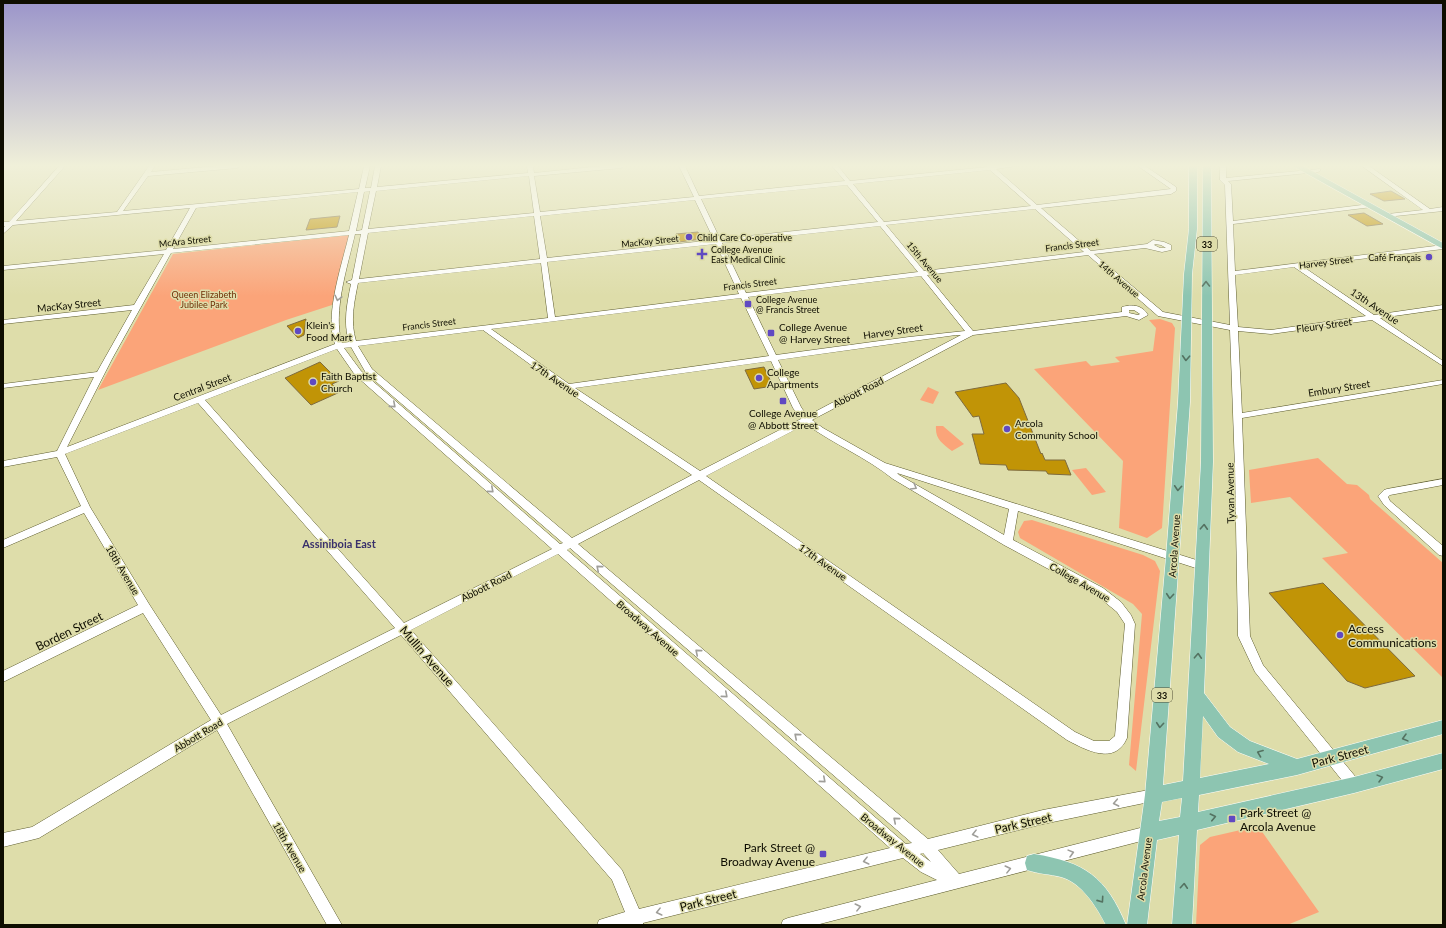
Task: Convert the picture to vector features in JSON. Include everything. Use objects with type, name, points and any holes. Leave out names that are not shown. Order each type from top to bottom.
[{"type":"main road","name":"Arcola Avenue","points":[[1137,925],[1154,795],[1173,557],[1187,319],[1188,274],[1193,229],[1193,209]]},
{"type":"main road","name":"33","points":[[1182,925],[1191,788],[1207,462],[1207,209]]},
{"type":"main road","points":[[1376,209],[1443,246]]},
{"type":"main road","points":[[1391,209],[1443,238]]},
{"type":"main road","points":[[1196,695],[1224,732],[1244,748],[1297,767]]},
{"type":"main road","name":"Park Street","points":[[1154,795],[1297,767],[1443,727]]},
{"type":"main road","points":[[1148,833],[1354,785],[1443,761]]},
{"type":"main road","points":[[1034,863],[1052,865],[1072,871],[1086,881],[1100,897],[1116,925]]},
{"type":"street","points":[[3,232],[22,209]]},
{"type":"street","points":[[119,213],[122,209]]},
{"type":"street","points":[[3,224],[159,209]]},
{"type":"street","points":[[3,464],[60,453],[78,414],[192,209]]},
{"type":"street","name":"Broadway Avenue","points":[[357,209],[336,306],[334,326],[338,346],[358,373],[558,550],[904,851],[926,867],[957,882]]},
{"type":"street","name":"Broadway Avenue","points":[[370,209],[354,282],[348,326],[352,343],[358,357],[369,371],[926,846],[957,882]]},
{"type":"street","points":[[536,209],[552,319]]},
{"type":"street","name":"McAra Street","points":[[3,268],[584,209]]},
{"type":"street","name":"College Avenue","points":[[702,209],[797,408],[805,419],[820,430],[882,465],[896,477],[1008,542],[1100,591],[1113,600],[1124,612],[1130,624],[1124,686]]},
{"type":"street","name":"15th Avenue","points":[[870,209],[971,333]]},
{"type":"street","name":"MacKay Street","points":[[341,283],[544,262],[1007,209]]},
{"type":"street","name":"14th Avenue","points":[[1039,209],[1156,311],[1161,314],[1206,323]]},
{"type":"street","name":"Tyvan Avenue","points":[[1229,209],[1238,416],[1244,636],[1259,668],[1354,785]]},
{"type":"street","points":[[1230,223],[1343,209]]},
{"type":"street","points":[[1388,216],[1441,209]]},
{"type":"street","name":"Francis Street","points":[[352,343],[1151,246]]},
{"type":"street","name":"Harvey Street","points":[[1232,273],[1443,246]]},
{"type":"street","name":"13th Avenue","points":[[1296,265],[1443,364]]},
{"type":"street","name":"MacKay Street","points":[[3,322],[138,307]]},
{"type":"street","name":"Fleury Street","points":[[1206,323],[1235,329],[1271,332],[1443,307]]},
{"type":"street","name":"Harvey Street","points":[[568,387],[925,337],[971,333],[1126,314]]},
{"type":"street","name":"17th Avenue","points":[[483,327],[568,387],[700,476],[1071,736],[1093,747],[1112,748],[1121,738],[1124,686]]},
{"type":"street","name":"Abbott Road","points":[[3,840],[34,833],[219,722],[558,550],[971,333]]},
{"type":"street","name":"Central Street","points":[[60,453],[338,346],[352,343]]},
{"type":"street","points":[[3,386],[100,374]]},
{"type":"street","name":"Embury Street","points":[[1238,416],[1443,382]]},
{"type":"street","name":"Mullin Avenue","points":[[199,399],[402,628],[617,875],[636,922]]},
{"type":"street","name":"18th Avenue","points":[[60,453],[86,508],[145,607],[219,722],[335,925]]},
{"type":"street","name":"College Avenue","points":[[882,465],[1014,508],[1202,566]]},
{"type":"street","points":[[1443,482],[1387,492],[1383,496],[1387,503],[1443,552]]},
{"type":"street","points":[[3,544],[86,508]]},
{"type":"street","points":[[1008,542],[1014,508]]},
{"type":"street","name":"Borden Street","points":[[3,677],[145,607]]},
{"type":"street","name":"Park Street","points":[[604,925],[636,922],[904,851],[1043,817],[1154,795]]},
{"type":"street","points":[[788,925],[1148,833]]},
{"type":"green space","name":"Queen Elizabeth Jubilee Park","points":[[350,235],[332,305],[286,320],[98,390],[173,254]]},
{"type":"green space","points":[[1160,319],[1172,323],[1175,328],[1162,528],[1147,538],[1119,528],[1123,461],[1034,369],[1086,361],[1091,366],[1120,362],[1115,357],[1153,351],[1156,328],[1149,320]]},
{"type":"green space","points":[[928,387],[939,392],[933,404],[920,400]]},
{"type":"green space","points":[[936,426],[943,426],[964,444],[952,451],[938,438]]},
{"type":"green space","points":[[1318,458],[1347,484],[1357,485],[1369,495],[1370,499],[1443,563],[1443,678],[1322,558],[1348,553],[1290,497],[1251,503],[1249,470]]},
{"type":"green space","points":[[1086,468],[1106,492],[1092,495],[1072,470]]},
{"type":"green space","points":[[1032,520],[1143,555],[1155,561],[1160,571],[1136,771],[1129,765],[1142,614],[1133,604],[1020,538],[1018,532],[1024,521]]},
{"type":"green space","points":[[1258,826],[1319,912],[1287,925],[1196,925],[1200,845],[1210,837]]},
{"type":"building","points":[[1364,213],[1383,224],[1367,226],[1348,215]]},
{"type":"building","points":[[340,216],[337,227],[306,230],[310,219]]},
{"type":"building","name":"Child Care Co-operative","points":[[698,232],[702,239],[679,242],[676,234]]},
{"type":"building","name":"Klein's Food Mart","points":[[306,319],[304,335],[298,338],[287,326]]},
{"type":"building","name":"Faith Baptist Church","points":[[320,362],[339,381],[332,384],[340,392],[311,405],[285,378]]},
{"type":"building","name":"College Apartments","points":[[764,367],[773,386],[754,389],[745,370]]},
{"type":"building","name":"Arcola Community School","points":[[1006,383],[1019,398],[1041,454],[1042,453],[1045,460],[1065,460],[1071,475],[1048,474],[1046,471],[1008,470],[1006,465],[980,464],[972,434],[984,434],[979,416],[973,417],[955,392]]},
{"type":"building","name":"Access Communications","points":[[1323,583],[1415,676],[1365,688],[1347,681],[1269,593]]},
{"type":"place","name":"Child Care Co-operative","points":[[689,237]]},
{"type":"place","name":"College Avenue East Medical Clinic","points":[[702,254]]},
{"type":"place","name":"Café Français","points":[[1429,257]]},
{"type":"place","name":"College Avenue @ Francis Street","points":[[748,304]]},
{"type":"place","name":"Klein's Food Mart","points":[[298,331]]},
{"type":"place","name":"College Avenue @ Harvey Street","points":[[771,333]]},
{"type":"place","name":"College Apartments","points":[[759,378]]},
{"type":"place","name":"Faith Baptist Church","points":[[313,382]]},
{"type":"place","name":"College Avenue @ Abbott Street","points":[[783,401]]},
{"type":"place","name":"Arcola Community School","points":[[1007,429]]},
{"type":"place","name":"Access Communications","points":[[1340,635]]},
{"type":"place","name":"Park Street @ Arcola Avenue","points":[[1232,819]]},
{"type":"place","name":"Park Street @ Broadway Avenue","points":[[823,854]]},
{"type":"district","name":"Assiniboia East","points":[[339,543]]}]
